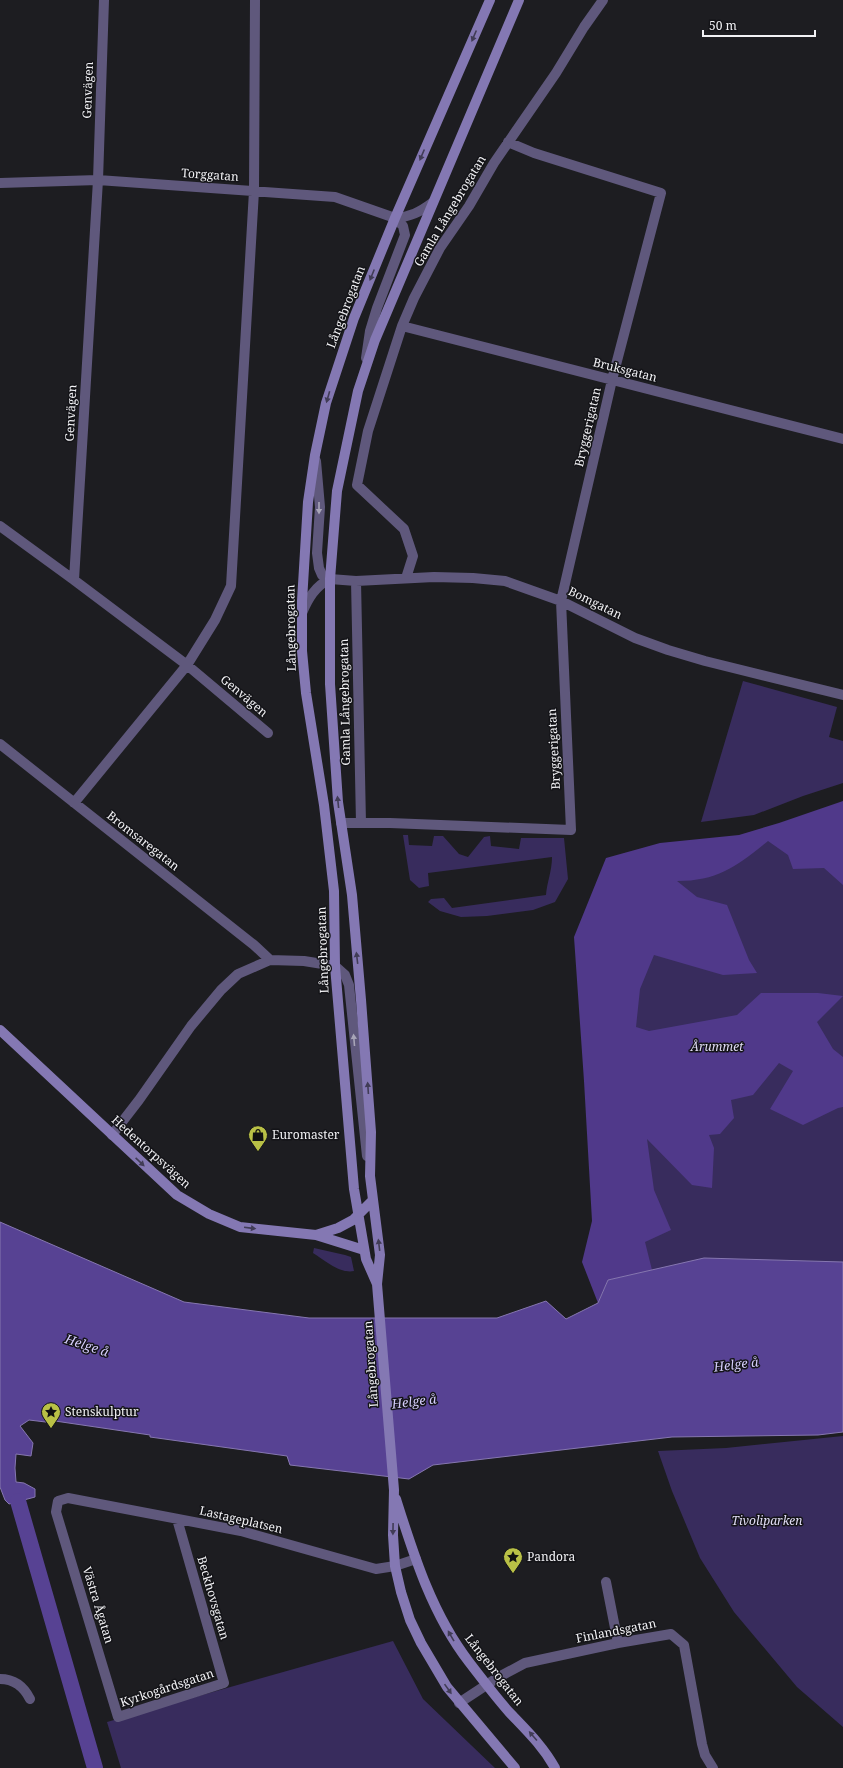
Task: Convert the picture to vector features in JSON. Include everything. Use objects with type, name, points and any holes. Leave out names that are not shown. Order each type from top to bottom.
[{"type":"main road","name":"Långebrogatan","points":[[490,0],[395,218],[354,318],[326,403],[315,455],[308,502],[302,613],[302,652],[306,693],[324,805],[334,891],[335,966],[354,1189],[366,1259],[377,1284],[379,1296],[393,1486],[393,1535],[395,1566],[410,1620],[421,1643],[447,1687],[515,1768]]},
{"type":"main road","name":"Långebrogatan","points":[[377,1284],[380,1255],[370,1176],[371,1132],[361,1000],[352,896],[341,823],[333,745],[330,684],[330,579],[337,491],[358,391],[374,340],[519,0]]},
{"type":"main road","name":"Hedentorpsvägen","points":[[0,1030],[177,1196],[209,1214],[240,1227],[316,1236],[364,1250]]},
{"type":"main road","name":"Hedentorpsvägen","points":[[316,1236],[354,1220],[358,1214],[373,1200]]},
{"type":"main road","name":"Långebrogatan","points":[[393,1486],[416,1559],[441,1619],[455,1643],[487,1684],[535,1739],[555,1768]]},
{"type":"street","name":"Genvägen","points":[[104,0],[98,180],[74,580],[188,665],[268,733]]},
{"type":"street","points":[[74,803],[188,665],[215,620],[231,586],[254,191],[256,0]]},
{"type":"street","name":"Gamla Långebrogatan","points":[[406,578],[413,556],[404,529],[356,484],[368,431],[402,326],[440,248],[469,206],[508,142],[556,73],[584,26],[603,0]]},
{"type":"street","name":"Bryggerigatan","points":[[361,823],[572,830],[561,601],[612,380],[661,193],[534,153],[508,142]]},
{"type":"street","name":"Torggatan","points":[[0,183],[98,180],[335,197],[395,218]]},
{"type":"street","points":[[395,218],[407,217],[419,212],[432,203]]},
{"type":"street","points":[[365,368],[370,331],[377,308],[406,235],[402,226],[395,218]]},
{"type":"street","name":"Bruksgatan","points":[[402,326],[843,439]]},
{"type":"street","points":[[315,455],[320,507],[317,552],[319,568],[322,575],[330,579]]},
{"type":"street","points":[[0,526],[74,580]]},
{"type":"street","name":"Bomgatan","points":[[330,579],[356,581],[406,578],[473,578],[505,581],[561,601],[635,638],[668,650],[705,661],[843,695]]},
{"type":"street","points":[[302,613],[315,590],[323,582],[330,579]]},
{"type":"street","name":"Gamla Långebrogatan","points":[[356,581],[361,823]]},
{"type":"street","name":"Bromsaregatan","points":[[0,744],[254,945],[270,960]]},
{"type":"street","points":[[341,823],[361,823]]},
{"type":"street","points":[[112,1135],[139,1100],[191,1026],[221,990],[238,974],[270,960],[304,961],[335,966],[345,975],[349,986],[357,1071],[370,1176]]},
{"type":"street","name":"Lastageplatsen","points":[[58,1501],[68,1498],[241,1531],[371,1568],[395,1566],[416,1559]]},
{"type":"street","name":"Västra Ågatan","points":[[58,1501],[56,1512],[118,1717]]},
{"type":"street","name":"Beckhovsgatan","points":[[177,1519],[224,1683]]},
{"type":"street","points":[[606,1582],[618,1643]]},
{"type":"street","name":"Finlandsgatan","points":[[459,1703],[506,1672],[525,1663],[618,1643],[671,1634],[684,1645],[702,1744],[705,1755],[713,1768]]},
{"type":"street","points":[[0,1679],[6,1679],[25,1688],[30,1699]]},
{"type":"street","name":"Kyrkogårdsgatan","points":[[118,1717],[224,1683]]},
{"type":"green space","points":[[743,681],[837,707],[829,737],[843,741],[843,783],[803,796],[754,815],[701,822]]},
{"type":"green space","points":[[843,801],[843,885],[824,868],[793,869],[788,855],[768,841],[736,865],[716,875],[677,881],[697,897],[727,905],[749,960],[757,973],[723,975],[654,955],[640,989],[636,1027],[649,1031],[737,1015],[761,993],[818,993],[843,996],[817,1022],[833,1049],[843,1057],[843,1107],[803,1125],[770,1109],[793,1071],[779,1063],[753,1095],[731,1100],[734,1118],[720,1134],[709,1135],[714,1148],[712,1188],[692,1185],[647,1139],[654,1190],[671,1230],[645,1242],[652,1270],[608,1280],[598,1303],[582,1262],[592,1221],[574,937],[606,858],[660,843],[739,835]]},
{"type":"green space","name":"Årummet","points":[[843,828],[843,1295],[605,1278],[641,849]]},
{"type":"green space","points":[[403,835],[408,835],[409,845],[432,846],[434,836],[443,836],[459,854],[468,857],[484,837],[490,836],[491,846],[519,849],[521,838],[564,838],[568,879],[555,902],[533,910],[487,916],[461,917],[440,911],[428,902],[431,899],[444,898],[452,908],[546,895],[552,857],[428,873],[429,886],[419,888],[410,880]]},
{"type":"green space","points":[[314,1248],[351,1257],[354,1271],[343,1270],[332,1266],[313,1253]]},
{"type":"green space","name":"Tivoliparken","points":[[843,1436],[843,1727],[797,1687],[734,1612],[700,1558],[672,1491],[658,1451],[726,1448]]},
{"type":"green space","points":[[393,1641],[423,1699],[495,1768],[121,1768],[107,1722]]},
{"type":"water","name":"Helge å","points":[[0,1222],[184,1302],[309,1318],[497,1318],[546,1301],[566,1319],[598,1303],[608,1280],[704,1258],[843,1262],[843,1432],[818,1435],[672,1437],[433,1465],[409,1479],[290,1465],[287,1456],[150,1437],[150,1435],[55,1421],[54,1423],[29,1420],[20,1426],[33,1443],[31,1456],[16,1454],[16,1482],[24,1483],[35,1489],[35,1497],[9,1504],[5,1500],[0,1487]]},
{"type":"waterway","points":[[18,1501],[95,1768]]},
{"type":"place","name":"Euromaster","points":[[258,1152]]},
{"type":"place","name":"Stenskulptur","points":[[51,1429]]},
{"type":"place","name":"Pandora","points":[[513,1574]]}]
